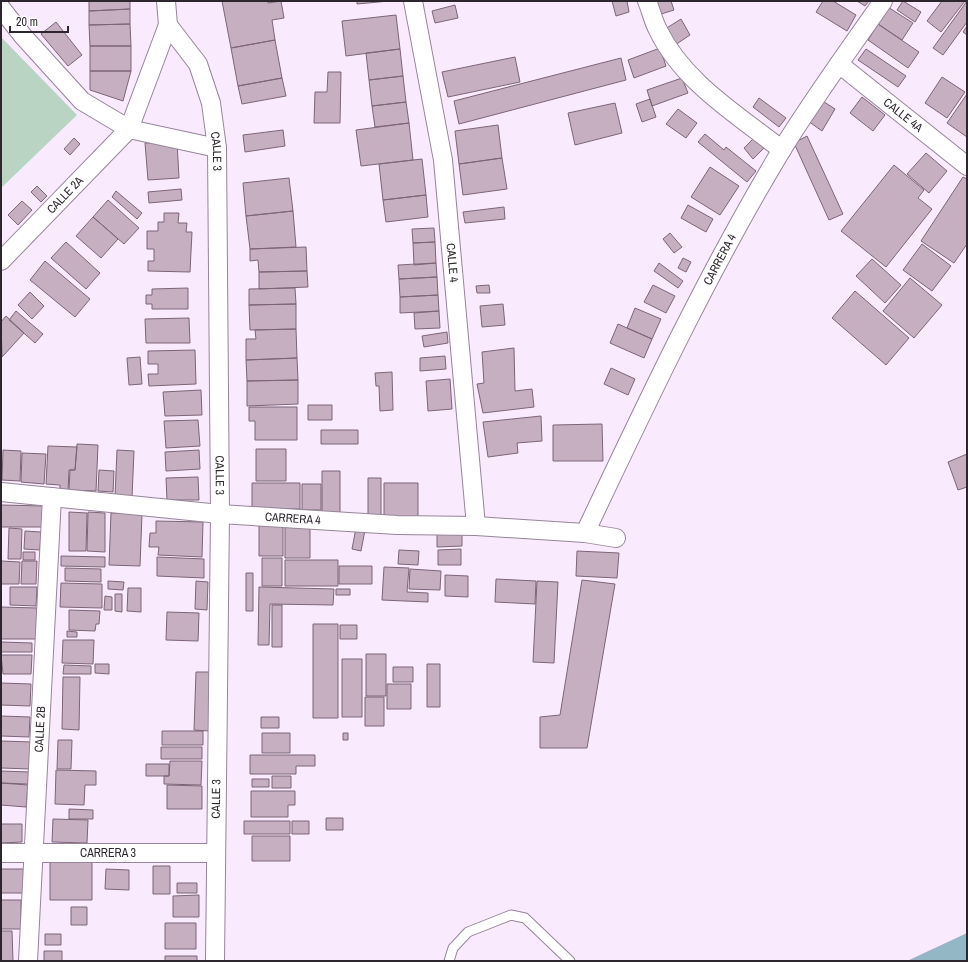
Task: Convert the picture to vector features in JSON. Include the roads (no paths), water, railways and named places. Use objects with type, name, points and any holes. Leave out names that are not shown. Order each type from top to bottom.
[{"type":"street","points":[[166,1],[168,25]]},
{"type":"street","name":"CALLE 4","points":[[413,1],[443,160],[476,526]]},
{"type":"street","points":[[647,1],[658,30],[686,71],[703,87],[782,150]]},
{"type":"street","name":"CARRERA 4","points":[[585,534],[680,332],[725,250],[782,150],[883,1]]},
{"type":"street","points":[[1,8],[23,36],[82,101],[129,129],[217,148]]},
{"type":"street","name":"CALLE 2A","points":[[1,261],[129,129],[168,25]]},
{"type":"street","name":"CALLE 3","points":[[168,25],[198,64],[211,103],[217,148],[220,514],[215,961]]},
{"type":"street","name":"CALLE 4A","points":[[839,64],[967,166]]},
{"type":"street","name":"CARRERA 4","points":[[1,492],[220,514],[397,525],[476,526],[585,534],[616,538]]},
{"type":"street","name":"CALLE 2B","points":[[28,961],[52,497]]},
{"type":"street","name":"CARRERA 3","points":[[1,853],[216,853]]},
{"type":"lane","points":[[449,961],[453,948],[468,932],[511,915],[525,918],[570,961]]},
{"type":"water","points":[[967,933],[967,961],[907,961]]}]
